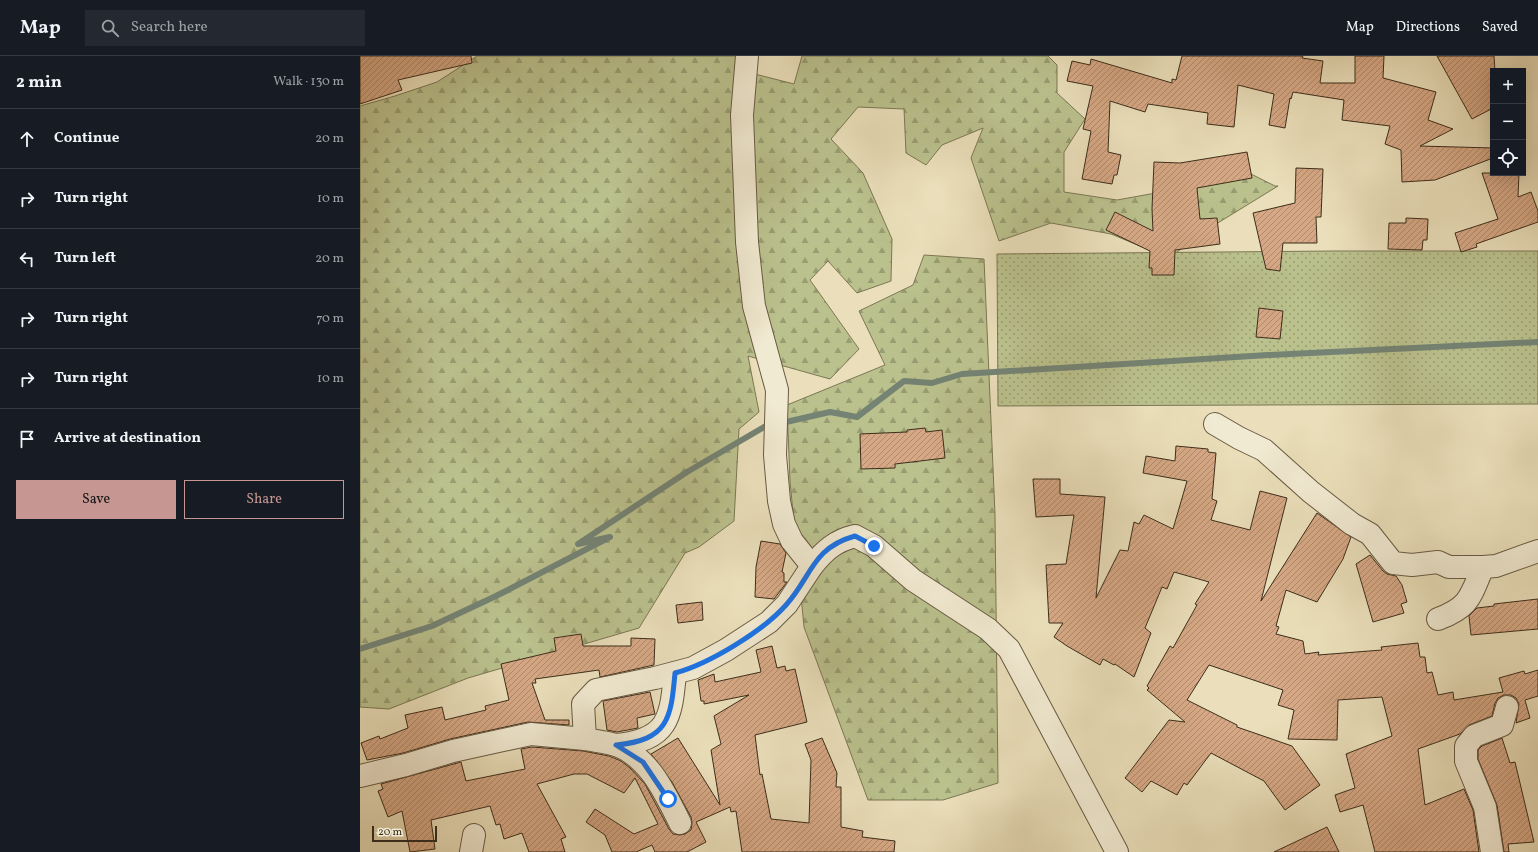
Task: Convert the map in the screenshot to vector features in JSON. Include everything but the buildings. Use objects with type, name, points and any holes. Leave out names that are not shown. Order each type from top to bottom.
[{"type":"street","points":[[747,56],[742,116],[747,242],[754,306],[777,390],[775,455],[779,501],[784,524],[792,541],[812,566]]},
{"type":"street","points":[[1215,424],[1264,450],[1311,492],[1352,524],[1370,534],[1393,563],[1412,565],[1438,562],[1449,567],[1483,567],[1502,564],[1538,551]]},
{"type":"street","points":[[585,739],[584,704],[596,690],[693,668],[726,650],[769,622],[787,604],[812,566],[826,549],[840,540],[855,536],[874,546],[913,580],[988,629],[1009,649],[1117,852]]},
{"type":"street","points":[[1438,619],[1466,604],[1475,588],[1483,567]]},
{"type":"street","points":[[360,776],[531,734],[585,739],[616,745],[630,744],[649,738],[660,730],[669,716],[675,673]]},
{"type":"street","points":[[1492,852],[1485,807],[1466,762],[1466,746],[1474,736],[1498,728],[1502,725],[1506,706]]},
{"type":"street","points":[[616,745],[643,762],[658,782],[680,823]]},
{"type":"green space","points":[[477,56],[736,56],[735,69],[794,84],[802,56],[1048,56],[1057,65],[1057,93],[1085,119],[1064,152],[1064,192],[1117,200],[1178,189],[1243,170],[1275,186],[1278,186],[1208,229],[1169,258],[1111,234],[1051,223],[999,241],[971,158],[983,128],[942,145],[926,165],[906,153],[904,109],[858,107],[831,139],[863,173],[892,239],[891,281],[857,293],[828,261],[810,280],[859,349],[830,379],[748,356],[759,412],[739,429],[734,521],[699,547],[685,553],[639,628],[468,678],[389,709],[360,707],[360,106],[437,82]]},
{"type":"green space","points":[[1538,251],[1538,404],[998,406],[997,254]]},
{"type":"green space","points":[[924,255],[984,259],[995,514],[998,783],[943,800],[868,800],[804,627],[790,481],[787,405],[885,365],[859,311],[913,285]]},
{"type":"waterway","points":[[360,649],[432,626],[496,596],[610,537],[578,544],[687,472],[764,427],[830,412],[857,417],[904,381],[932,383],[962,374],[1268,355],[1538,342]]},
{"type":"route","points":[[668,799],[658,782],[643,762],[616,745],[630,744],[649,738],[660,730],[669,716],[673,699],[675,673],[693,668],[726,650],[769,622],[787,604],[812,566],[826,549],[840,540],[855,536],[874,546]]}]
